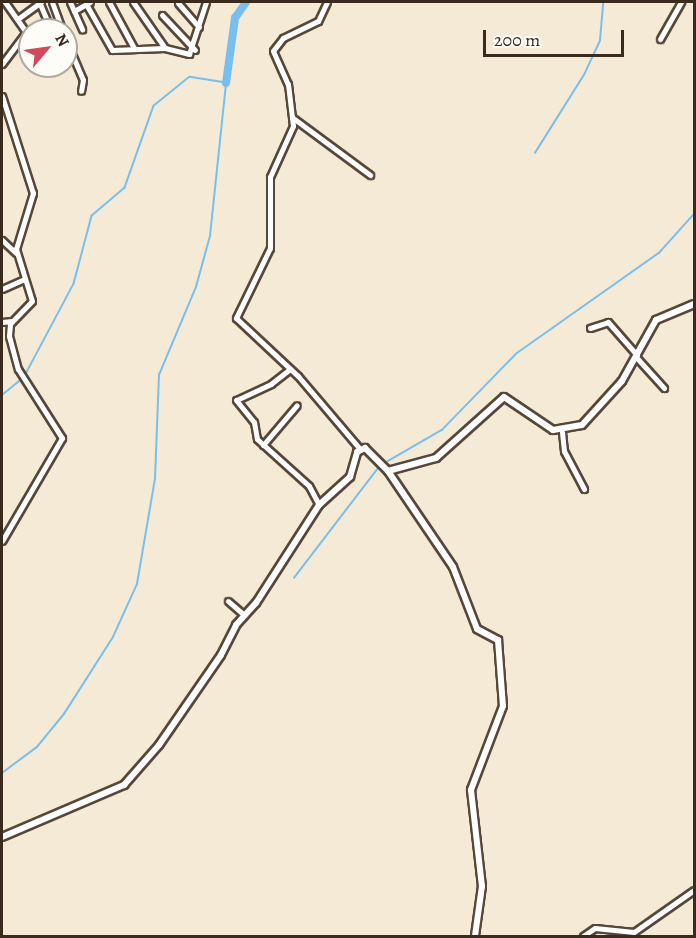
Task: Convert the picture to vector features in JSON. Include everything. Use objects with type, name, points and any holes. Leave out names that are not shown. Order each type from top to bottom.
[{"type":"street","points":[[5,2],[19,18],[40,3],[46,18]]},
{"type":"street","points":[[52,2],[58,18]]},
{"type":"street","points":[[70,2],[82,29]]},
{"type":"street","points":[[109,2],[134,48]]},
{"type":"street","points":[[133,2],[165,48]]},
{"type":"street","points":[[195,50],[206,2]]},
{"type":"street","points":[[327,2],[318,21],[283,38],[273,51],[288,84],[293,118],[270,177],[270,248],[236,318],[290,369],[360,449]]},
{"type":"street","points":[[660,39],[681,2]]},
{"type":"street","points":[[74,11],[88,3],[112,50],[134,48],[195,50]]},
{"type":"street","points":[[178,3],[199,27]]},
{"type":"street","points":[[162,15],[195,50]]},
{"type":"street","points":[[2,64],[18,47]]},
{"type":"street","points":[[78,68],[83,80],[81,91]]},
{"type":"street","points":[[2,96],[12,142],[33,189],[16,253]]},
{"type":"street","points":[[293,118],[370,175]]},
{"type":"street","points":[[2,240],[16,253],[32,302],[12,321],[9,336],[19,371],[62,438],[2,541]]},
{"type":"street","points":[[2,289],[24,279]]},
{"type":"street","points":[[561,432],[592,418],[637,356],[659,317],[694,304]]},
{"type":"street","points":[[2,322],[12,321]]},
{"type":"street","points":[[590,328],[608,321],[664,388]]},
{"type":"street","points":[[290,369],[268,386],[236,399],[263,445],[309,486],[319,505]]},
{"type":"street","points":[[384,467],[436,458],[504,397],[561,432],[565,454],[585,489]]},
{"type":"street","points":[[263,445],[297,405]]},
{"type":"street","points":[[360,449],[366,448],[384,467],[453,567],[474,624],[498,640],[503,706],[471,790],[482,886],[475,936]]},
{"type":"street","points":[[2,837],[124,785],[159,745],[319,505],[350,477],[360,449]]},
{"type":"street","points":[[228,602],[244,615]]},
{"type":"street","points":[[583,936],[595,928],[634,932],[694,890]]},
{"type":"waterway","points":[[226,83],[235,18],[246,2]]},
{"type":"waterway","points":[[535,153],[584,75],[600,40],[603,2]]},
{"type":"waterway","points":[[2,773],[37,747],[64,714],[113,637],[137,584],[155,479],[159,375],[196,287],[210,236],[226,83],[190,77],[154,106],[125,188],[92,216],[74,284],[25,376]]},
{"type":"waterway","points":[[383,464],[442,430],[517,353],[659,253],[694,214]]},
{"type":"waterway","points":[[2,395],[22,379]]},
{"type":"waterway","points":[[294,578],[379,467]]}]
